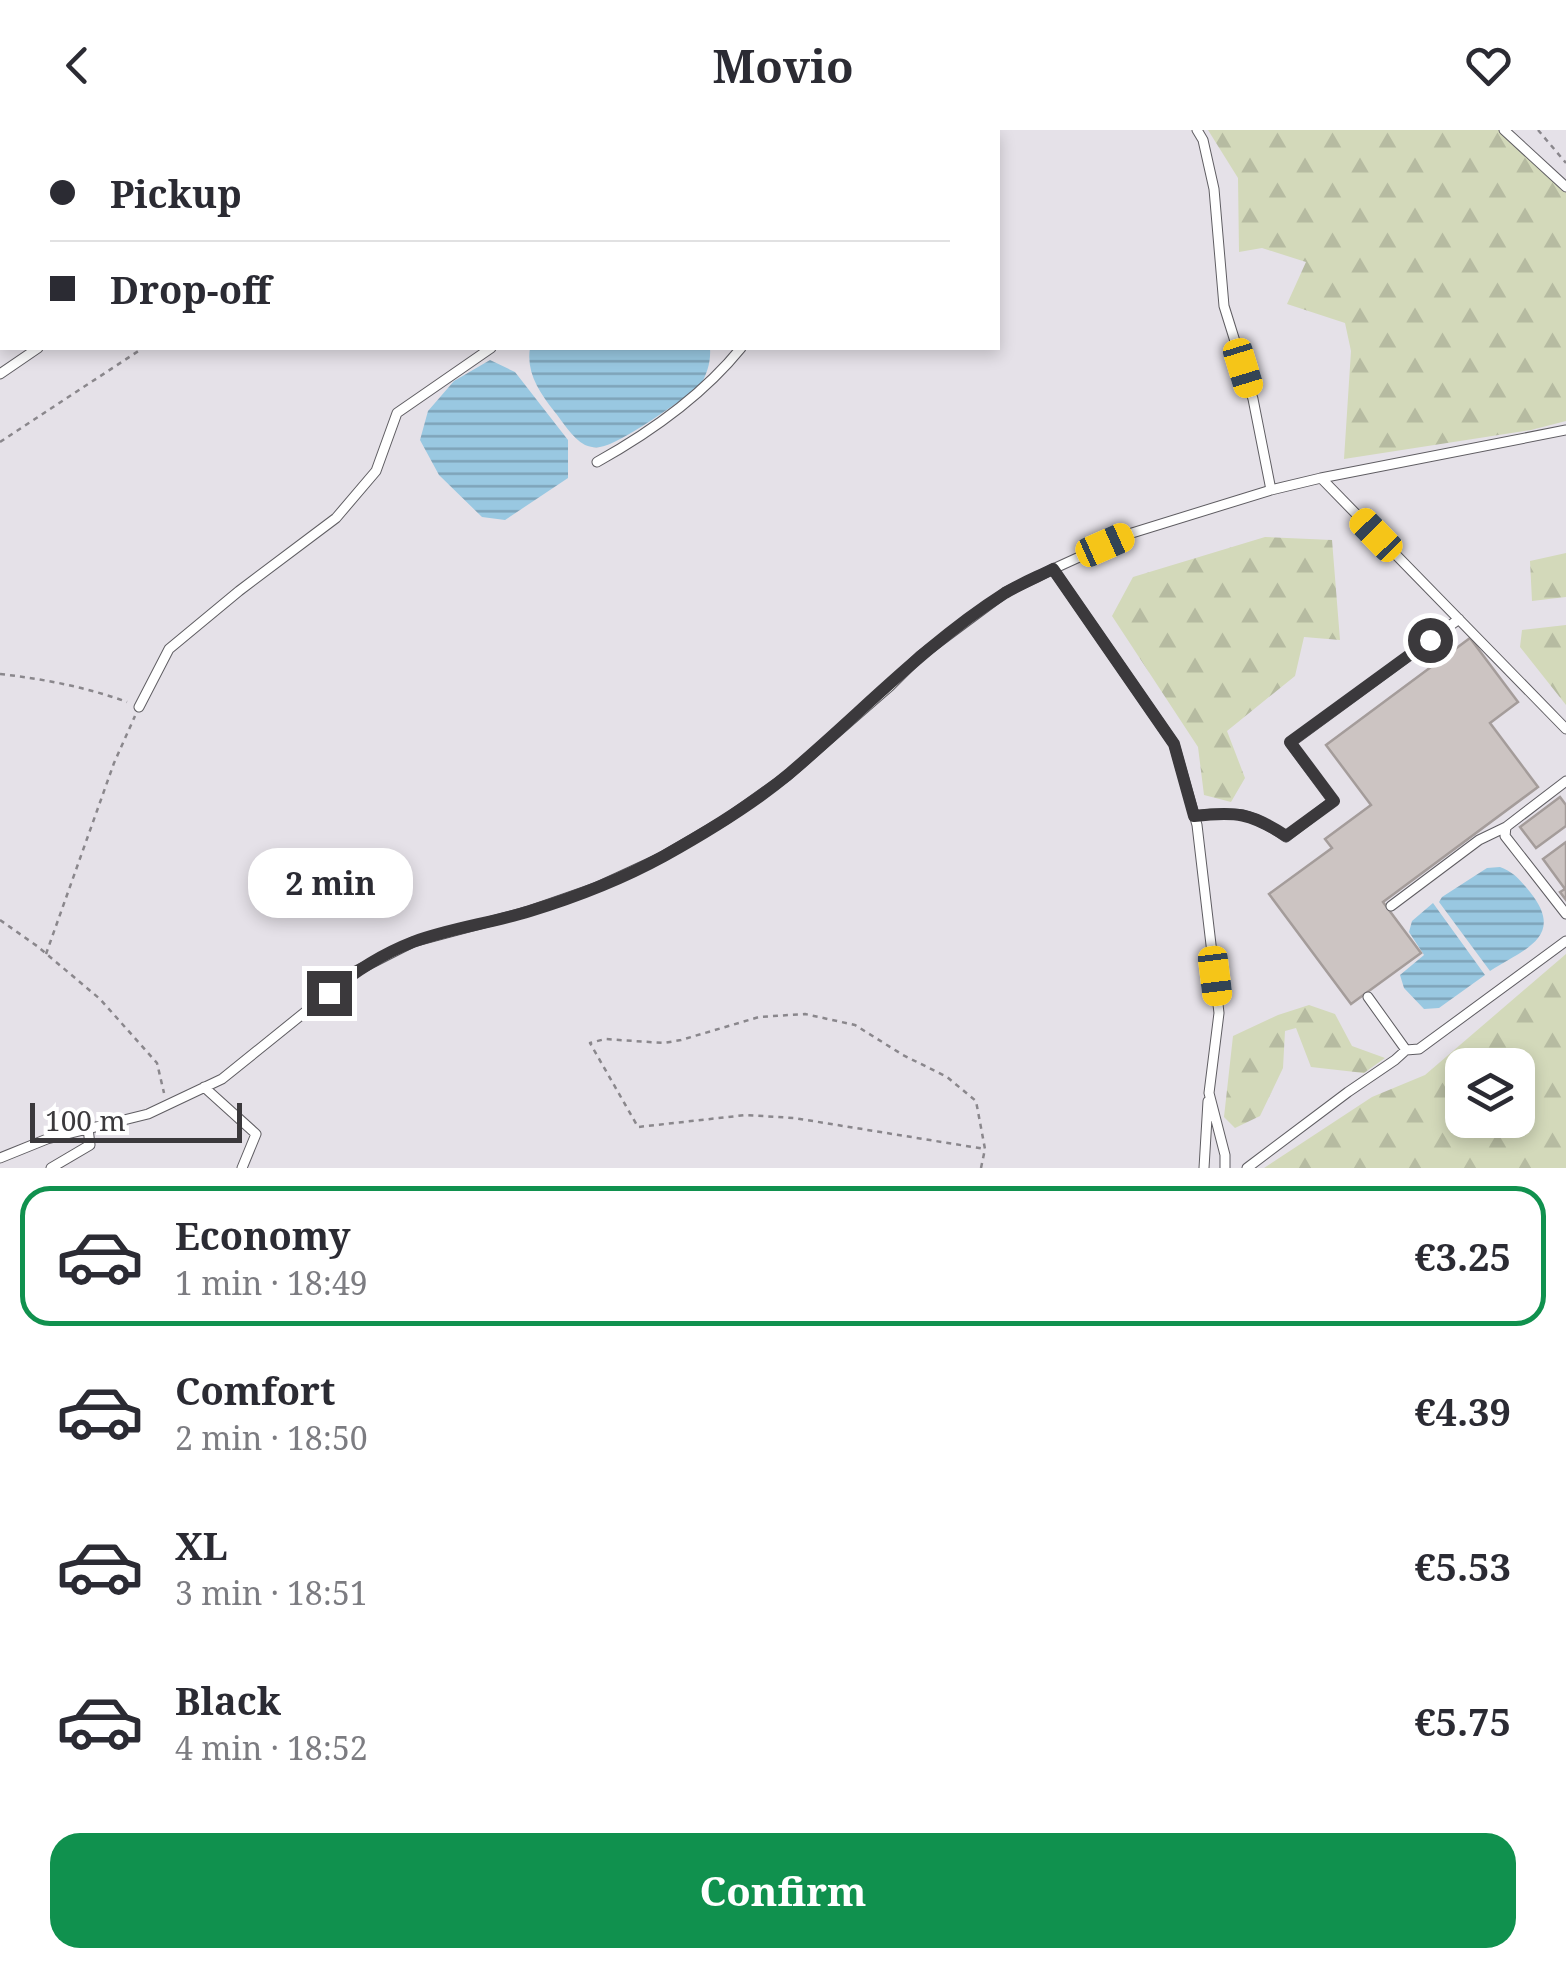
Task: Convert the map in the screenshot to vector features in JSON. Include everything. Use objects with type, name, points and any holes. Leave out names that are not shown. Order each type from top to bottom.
[{"type":"lane","points":[[1196,130],[1203,140],[1214,189],[1224,306],[1252,399],[1271,490]]},
{"type":"lane","points":[[1504,130],[1566,187]]},
{"type":"lane","points":[[0,374],[35,350]]},
{"type":"lane","points":[[138,707],[170,650],[239,591],[336,518],[376,471],[396,412],[488,350]]},
{"type":"lane","points":[[597,462],[696,396],[738,350]]},
{"type":"lane","points":[[0,1158],[47,1138],[148,1114],[222,1079],[356,971],[414,942],[529,911],[595,888],[660,858],[725,820],[787,776],[920,656],[1006,592],[1053,569],[1132,533],[1271,490],[1566,430]]},
{"type":"lane","points":[[1321,478],[1566,729]]},
{"type":"lane","points":[[1053,569],[1174,744],[1194,816],[1219,1013],[1208,1094],[1204,1168]]},
{"type":"lane","points":[[1194,816],[1228,812],[1264,821],[1286,836],[1334,801],[1290,742],[1458,619]]},
{"type":"lane","points":[[1391,906],[1479,840],[1506,828],[1566,781]]},
{"type":"lane","points":[[1506,828],[1510,845],[1566,914]]},
{"type":"lane","points":[[1247,1168],[1406,1050],[1419,1049],[1566,941]]},
{"type":"lane","points":[[1368,996],[1406,1050]]},
{"type":"lane","points":[[204,1087],[256,1134],[242,1168]]},
{"type":"lane","points":[[1208,1094],[1225,1154],[1225,1168]]},
{"type":"lane","points":[[51,1168],[90,1145],[88,1128]]},
{"type":"path","points":[[1538,130],[1566,163]]},
{"type":"path","points":[[0,442],[139,350]]},
{"type":"path","points":[[0,674],[96,691],[138,707],[46,954]]},
{"type":"path","points":[[0,920],[100,999],[157,1063],[167,1104]]},
{"type":"path","points":[[981,1168],[985,1149],[976,1102],[948,1077],[854,1025],[806,1014],[759,1017],[664,1043],[606,1039],[590,1042],[638,1126],[746,1115],[794,1118],[985,1149]]},
{"type":"green space","points":[[1208,130],[1499,130],[1566,187],[1566,421],[1344,459],[1351,351],[1345,323],[1287,304],[1306,262],[1262,248],[1239,252],[1238,178]]},
{"type":"green space","points":[[1265,537],[1332,540],[1340,640],[1304,637],[1295,676],[1227,731],[1245,778],[1231,802],[1204,795],[1198,747],[1112,616],[1133,577]]},
{"type":"green space","points":[[1566,553],[1566,597],[1532,601],[1530,561]]},
{"type":"green space","points":[[1566,625],[1566,705],[1520,647],[1522,630]]},
{"type":"green space","points":[[1566,954],[1566,1168],[1264,1168],[1372,1097],[1425,1075],[1445,1058],[1445,1138],[1535,1138],[1535,1048],[1456,1048]]},
{"type":"green space","points":[[1309,1005],[1335,1014],[1352,1046],[1385,1058],[1364,1073],[1311,1067],[1296,1028],[1285,1031],[1283,1068],[1260,1116],[1235,1128],[1224,1117],[1233,1036]]},
{"type":"water","points":[[530,350],[710,350],[700,386],[636,430],[597,447],[576,438],[543,397]]},
{"type":"water","points":[[490,360],[515,372],[568,440],[568,478],[505,520],[482,517],[439,475],[420,440],[428,411],[454,381]]},
{"type":"water","points":[[1500,867],[1527,888],[1544,920],[1536,940],[1490,971],[1439,902],[1487,868]]},
{"type":"water","points":[[1433,903],[1485,975],[1439,1008],[1424,1009],[1404,988],[1400,975],[1424,955],[1409,932],[1412,921]]},
{"type":"building","points":[[1470,638],[1518,702],[1490,723],[1538,787],[1383,902],[1421,953],[1351,1004],[1269,894],[1332,848],[1325,839],[1371,805],[1326,745]]},
{"type":"building","points":[[1560,797],[1566,805],[1566,826],[1536,848],[1520,827]]},
{"type":"building","points":[[1566,842],[1566,900],[1560,892],[1565,889],[1543,859]]},
{"type":"route","points":[[329,993],[356,971],[414,942],[529,911],[595,888],[660,858],[725,820],[787,776],[920,656],[1006,592],[1053,569],[1174,744],[1194,816],[1228,812],[1264,821],[1286,836],[1334,801],[1290,742],[1430,640]]}]
